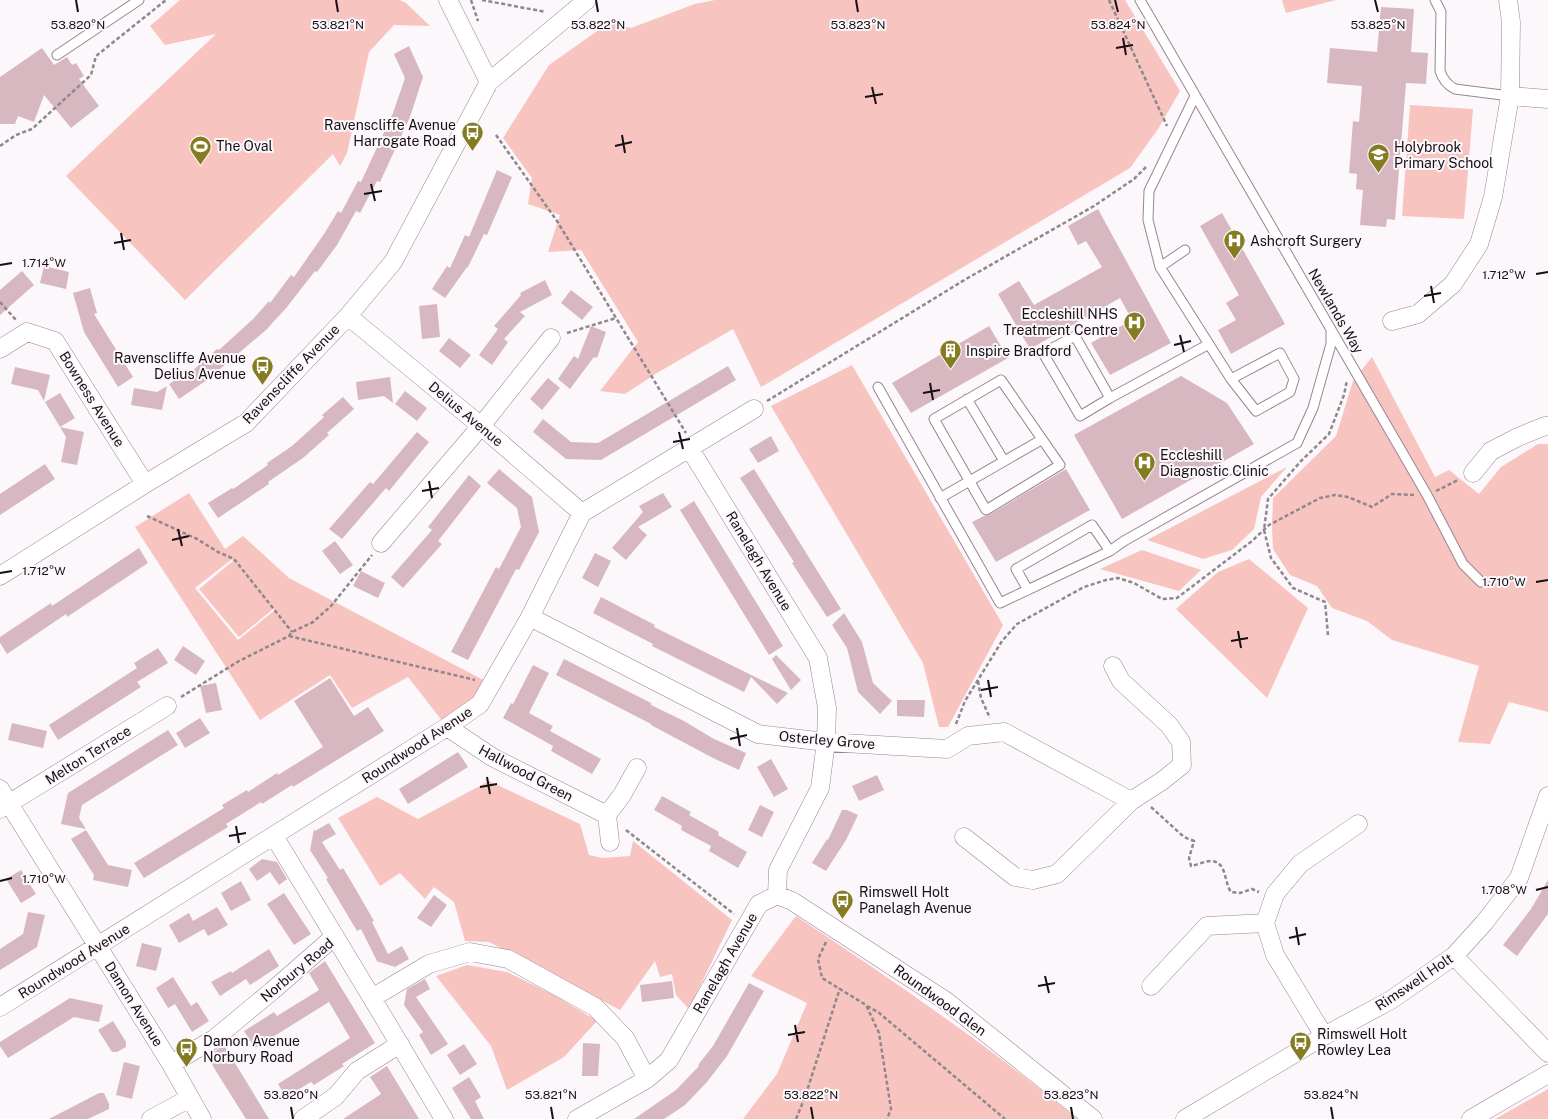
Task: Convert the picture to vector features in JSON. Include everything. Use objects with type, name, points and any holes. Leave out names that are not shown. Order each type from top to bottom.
[{"type":"street","points":[[448,0],[489,82]]},
{"type":"street","name":"Ravenscliffe Avenue","points":[[0,576],[145,484],[246,423],[348,316],[393,262],[489,82],[587,0]]},
{"type":"street","points":[[1392,321],[1418,314],[1453,284],[1479,244],[1493,197],[1510,96],[1511,22],[1508,0]]},
{"type":"street","points":[[1510,96],[1548,99]]},
{"type":"street","name":"Delius Avenue","points":[[348,316],[481,426],[582,513]]},
{"type":"street","points":[[0,349],[27,332]]},
{"type":"street","name":"Bowness Avenue","points":[[27,332],[55,341],[145,484]]},
{"type":"street","points":[[381,543],[481,426],[551,338]]},
{"type":"street","points":[[582,513],[754,409]]},
{"type":"street","points":[[1473,473],[1491,451],[1518,437],[1548,426]]},
{"type":"street","name":"Ranelagh Avenue","points":[[577,1119],[647,1079],[670,1060],[759,904],[777,895],[778,870],[820,788],[826,742],[827,708],[818,658],[692,447]]},
{"type":"street","name":"Roundwood Avenue","points":[[0,1007],[447,727],[480,704],[530,617],[582,513]]},
{"type":"street","name":"Osterley Grove","points":[[530,617],[758,734],[826,742],[947,748],[968,736],[1004,732]]},
{"type":"street","points":[[964,837],[1015,877],[1033,880],[1057,874],[1135,798],[1162,781],[1182,765],[1181,742],[1169,725],[1121,681],[1113,666]]},
{"type":"street","name":"Melton Terrace","points":[[3,801],[167,706]]},
{"type":"street","name":"Hallwood Green","points":[[447,727],[492,757],[607,815]]},
{"type":"street","points":[[1004,732],[1135,798]]},
{"type":"street","points":[[610,842],[607,815],[622,795],[637,768]]},
{"type":"street","name":"Rimswell Holt","points":[[1185,1119],[1324,1036],[1391,1000],[1454,956],[1484,923],[1519,878],[1548,796]]},
{"type":"street","name":"Damon Avenue","points":[[3,801],[98,947],[171,1064],[202,1119]]},
{"type":"street","points":[[1324,1036],[1275,955],[1265,923],[1275,894],[1300,864],[1358,824]]},
{"type":"street","points":[[274,836],[335,936]]},
{"type":"street","name":"Roundwood Glen","points":[[777,895],[792,901],[946,1001],[1093,1119]]},
{"type":"street","points":[[1151,986],[1206,926],[1265,923]]},
{"type":"street","name":"Norbury Road","points":[[171,1064],[214,1039],[335,936],[372,998]]},
{"type":"street","points":[[444,1119],[372,998],[429,964],[470,952],[508,960],[595,1007],[625,1038],[647,1079]]},
{"type":"street","points":[[1454,956],[1548,1053]]},
{"type":"street","points":[[303,1119],[336,1096],[357,1071],[400,1044]]},
{"type":"street","points":[[1471,1119],[1548,1074]]},
{"type":"street","points":[[151,1119],[190,1098]]},
{"type":"lane","points":[[57,55],[138,0]]},
{"type":"lane","name":"Newlands Way","points":[[1140,0],[1427,495],[1462,564],[1481,582]]},
{"type":"lane","points":[[1435,0],[1441,12],[1440,71],[1448,86],[1455,89],[1510,96]]},
{"type":"lane","points":[[1195,96],[1149,191],[1148,220],[1160,267],[1232,379],[1256,411],[1290,392],[1294,379],[1280,353],[1232,379]]},
{"type":"lane","points":[[1160,267],[1185,250]]},
{"type":"lane","points":[[878,387],[1000,603],[1110,551],[1124,541],[1297,442],[1313,408],[1330,344],[1331,330]]},
{"type":"lane","points":[[1110,398],[1075,336],[1043,353],[1080,416],[1209,344]]},
{"type":"lane","points":[[1001,380],[1041,440],[1060,465],[986,510],[934,419],[1001,380]]},
{"type":"lane","points":[[967,400],[1004,462]]},
{"type":"lane","points":[[940,498],[1041,440]]},
{"type":"lane","points":[[1028,590],[1016,569],[1092,525],[1110,551]]},
{"type":"path","points":[[0,146],[16,135],[32,129],[91,75],[96,56],[166,0]]},
{"type":"path","points":[[471,0],[478,22]]},
{"type":"path","points":[[482,0],[552,14]]},
{"type":"path","points":[[1109,0],[1169,129]]},
{"type":"path","points":[[496,135],[557,221],[692,447]]},
{"type":"path","points":[[754,409],[966,279],[1094,206],[1134,179],[1150,163]]},
{"type":"path","points":[[0,302],[27,332]]},
{"type":"path","points":[[551,338],[616,318]]},
{"type":"path","points":[[1328,635],[1325,602],[1293,588],[1271,558],[1264,530],[1268,499],[1301,461],[1330,434],[1344,396],[1350,363]]},
{"type":"path","points":[[956,725],[965,701],[978,679],[1002,641],[1017,624],[1084,587],[1118,578],[1134,583],[1162,599],[1177,598],[1252,541],[1272,523],[1320,498],[1335,495],[1348,497],[1372,507],[1392,494],[1427,495],[1473,473]]},
{"type":"path","points":[[146,516],[197,539],[234,559],[292,632]]},
{"type":"path","points":[[167,706],[239,661],[313,622],[331,606],[381,543]]},
{"type":"path","points":[[289,636],[492,684]]},
{"type":"path","points":[[978,679],[981,698],[991,719],[1004,732]]},
{"type":"path","points":[[1135,798],[1184,837],[1194,841],[1189,858],[1191,866],[1211,861],[1220,864],[1225,872],[1227,887],[1231,892],[1240,893],[1252,889],[1273,900]]},
{"type":"path","points":[[607,815],[747,924]]},
{"type":"path","points":[[834,928],[818,959],[822,978],[878,1012],[1005,1119]]},
{"type":"path","points":[[796,1119],[805,1097],[840,988]]},
{"type":"path","points":[[866,1005],[878,1033],[891,1109],[887,1119]]},
{"type":"shaded area","name":"The Oval","points":[[180,0],[400,0],[406,3],[430,26],[394,25],[369,52],[347,153],[340,166],[333,154],[185,300],[66,176],[216,34],[165,45],[150,26]]},
{"type":"shaded area","points":[[715,0],[1125,0],[1180,91],[1158,129],[1130,168],[761,387],[733,329],[625,394],[600,391],[638,342],[581,250],[548,252],[560,215],[528,204],[532,178],[503,138],[549,65],[610,22],[631,28],[695,4]]},
{"type":"shaded area","points":[[1282,0],[1336,0],[1286,13]]},
{"type":"shaded area","points":[[1410,105],[1473,109],[1464,219],[1402,216]]},
{"type":"shaded area","points":[[1372,357],[1435,477],[1449,470],[1479,494],[1501,467],[1538,444],[1548,444],[1548,712],[1509,702],[1490,744],[1458,742],[1479,666],[1392,640],[1367,621],[1332,608],[1317,586],[1290,575],[1273,549],[1273,498],[1336,436],[1353,381]]},
{"type":"shaded area","points":[[852,365],[1003,625],[948,727],[939,727],[923,663],[771,406]]},
{"type":"shaded area","points":[[1287,467],[1261,497],[1254,529],[1232,550],[1203,559],[1147,540]]},
{"type":"shaded area","points":[[189,493],[225,549],[243,536],[289,578],[491,684],[447,727],[408,677],[352,708],[330,675],[260,720],[135,527]],"holes":[[[232,559],[233,561],[199,589],[239,637],[273,609],[275,610],[238,640],[195,588]]]},
{"type":"shaded area","points":[[1142,550],[1201,570],[1179,591],[1100,569]]},
{"type":"shaded area","points":[[1249,559],[1308,608],[1267,698],[1176,609],[1218,572]]},
{"type":"shaded area","points":[[489,781],[580,824],[589,855],[602,858],[630,856],[633,841],[732,920],[689,1009],[676,995],[672,974],[660,977],[655,961],[620,1010],[489,942],[465,941],[454,902],[434,887],[425,899],[400,873],[380,886],[338,818],[377,797],[418,819]]},
{"type":"shaded area","points":[[796,916],[974,1039],[1077,1119],[743,1119],[777,1074],[807,1003],[751,976]]},
{"type":"shaded area","points":[[467,965],[507,972],[556,996],[597,1021],[564,1057],[507,1090],[491,1046],[436,976]]},
{"type":"shaded area","points":[[1548,1089],[1548,1119],[1495,1119]]},
{"type":"building","points":[[1381,7],[1414,9],[1411,52],[1428,53],[1426,84],[1406,83],[1395,220],[1387,219],[1386,227],[1360,225],[1363,190],[1356,189],[1357,174],[1349,173],[1353,121],[1359,122],[1362,86],[1327,83],[1330,48],[1377,52]]},
{"type":"building","points":[[409,46],[423,77],[410,117],[380,182],[377,181],[360,213],[356,211],[337,245],[317,272],[315,271],[266,330],[207,380],[179,399],[169,384],[190,370],[191,372],[217,349],[219,350],[253,319],[269,301],[270,303],[291,275],[294,277],[338,211],[341,213],[358,181],[361,182],[393,113],[405,78],[394,54]]},
{"type":"building","points":[[42,48],[54,65],[67,57],[72,65],[76,63],[84,76],[79,79],[99,106],[71,128],[44,95],[34,122],[18,116],[15,124],[0,124],[0,77]]},
{"type":"building","points":[[497,170],[512,177],[487,235],[484,234],[468,267],[445,298],[432,289],[447,266],[450,268],[465,235],[469,237]]},
{"type":"building","points":[[1098,209],[1171,343],[1110,375],[1091,343],[1132,320],[1120,298],[1030,349],[998,294],[1019,281],[1034,305],[1102,267],[1086,241],[1078,245],[1068,226]]},
{"type":"building","name":"Ashcroft Surgery","points":[[1222,213],[1285,324],[1231,354],[1218,330],[1236,320],[1226,303],[1239,295],[1200,226]]},
{"type":"building","points":[[44,266],[69,272],[66,289],[40,283]]},
{"type":"building","points":[[22,271],[34,285],[0,315],[0,290]]},
{"type":"building","points":[[545,280],[552,295],[520,312],[525,316],[504,339],[508,342],[492,365],[479,355],[498,329],[494,326],[521,295],[520,293]]},
{"type":"building","points":[[90,288],[97,313],[94,314],[133,377],[118,387],[84,332],[73,293]]},
{"type":"building","points":[[571,290],[593,307],[582,320],[561,303]]},
{"type":"building","points":[[437,304],[440,337],[422,339],[419,306]]},
{"type":"building","points":[[591,326],[606,332],[597,358],[594,357],[570,389],[558,379],[574,356],[578,359]]},
{"type":"building","name":"Inspire Bradford","points":[[989,326],[1008,358],[911,413],[892,383]]},
{"type":"building","points":[[449,338],[471,355],[460,368],[439,351]]},
{"type":"building","points":[[728,366],[736,380],[601,460],[566,459],[533,432],[543,419],[571,442],[598,443]]},
{"type":"building","points":[[15,367],[50,375],[44,401],[38,390],[11,384]]},
{"type":"building","name":"Eccleshill Diagnostic Clinic","points":[[1181,376],[1227,403],[1254,444],[1122,519],[1074,435]]},
{"type":"building","points":[[390,377],[393,403],[384,396],[358,400],[356,382]]},
{"type":"building","points":[[548,378],[560,388],[542,410],[530,399]]},
{"type":"building","points":[[167,386],[162,410],[131,405],[134,388],[157,392]]},
{"type":"building","points":[[405,391],[427,408],[417,421],[395,404]]},
{"type":"building","points":[[60,393],[75,418],[60,427],[45,402]]},
{"type":"building","points":[[343,397],[354,409],[327,433],[329,435],[303,458],[268,482],[269,484],[218,518],[208,503],[233,489],[268,465],[267,463],[292,446],[324,417],[322,415]]},
{"type":"building","points":[[60,427],[84,432],[77,465],[61,462],[66,437]]},
{"type":"building","points":[[417,432],[429,442],[389,491],[386,488],[342,539],[329,529],[370,482],[373,484]]},
{"type":"building","points":[[771,436],[779,451],[758,463],[749,449]]},
{"type":"building","points":[[45,464],[55,479],[0,515],[0,494]]},
{"type":"building","points":[[499,469],[532,497],[539,532],[519,570],[516,569],[468,660],[451,652],[496,567],[499,569],[521,527],[517,508],[487,483]]},
{"type":"building","points":[[754,469],[841,609],[827,617],[740,478]]},
{"type":"building","points":[[1066,469],[1090,510],[996,562],[972,522],[989,515]]},
{"type":"building","points":[[469,475],[481,486],[438,541],[442,544],[403,588],[391,577],[432,530],[428,527]]},
{"type":"building","points":[[663,493],[672,507],[638,527],[647,535],[626,560],[612,548],[643,512],[639,506]]},
{"type":"building","points":[[694,501],[783,646],[769,655],[680,510]]},
{"type":"building","points":[[335,541],[353,565],[340,574],[322,551]]},
{"type":"building","points":[[139,548],[148,563],[67,617],[66,614],[7,654],[0,643],[0,637],[51,603],[52,606]]},
{"type":"building","points":[[595,553],[611,561],[598,587],[582,578]]},
{"type":"building","points":[[361,571],[385,583],[378,598],[353,586]]},
{"type":"building","points":[[601,597],[655,625],[654,627],[788,693],[777,704],[751,677],[744,692],[652,646],[653,644],[593,613]]},
{"type":"building","points":[[844,613],[862,642],[873,683],[892,701],[880,714],[858,692],[847,648],[832,625]]},
{"type":"building","points":[[183,646],[205,661],[196,675],[174,660]]},
{"type":"building","points":[[158,648],[168,663],[137,682],[141,687],[58,740],[49,725],[137,668],[134,663]]},
{"type":"building","points":[[776,655],[801,680],[791,690],[772,659]]},
{"type":"building","points":[[564,659],[651,703],[651,705],[684,721],[714,739],[746,753],[739,770],[556,675]]},
{"type":"building","points":[[533,665],[549,673],[529,713],[553,726],[550,731],[601,759],[592,774],[551,751],[553,746],[503,718],[511,703],[513,704]]},
{"type":"building","points":[[330,678],[354,716],[368,707],[384,731],[293,787],[292,785],[262,804],[261,802],[226,824],[228,827],[144,878],[134,863],[224,808],[222,805],[247,790],[248,792],[277,773],[278,775],[323,747],[294,701]]},
{"type":"building","points":[[216,683],[222,710],[206,713],[200,686]]},
{"type":"building","points":[[897,700],[925,700],[924,717],[897,716]]},
{"type":"building","points":[[200,718],[210,733],[185,748],[176,733]]},
{"type":"building","points":[[12,723],[47,731],[43,748],[8,740]]},
{"type":"building","points":[[168,730],[178,745],[82,805],[79,818],[86,829],[61,824],[68,793]]},
{"type":"building","points":[[458,752],[468,767],[408,804],[399,789]]},
{"type":"building","points":[[771,759],[788,789],[774,797],[757,767]]},
{"type":"building","points":[[877,775],[884,790],[859,801],[852,786]]},
{"type":"building","points":[[662,796],[691,812],[689,815],[719,832],[718,835],[747,852],[738,868],[709,851],[711,846],[681,830],[682,826],[654,810]]},
{"type":"building","points":[[760,805],[774,812],[762,837],[748,830]]},
{"type":"building","points":[[842,810],[858,815],[846,840],[826,871],[812,863],[828,840]]},
{"type":"building","points":[[329,823],[336,834],[322,842],[340,870],[343,868],[355,888],[374,921],[372,922],[388,954],[402,946],[409,959],[395,967],[376,961],[361,929],[357,931],[326,879],[328,878],[310,850],[314,829],[315,831]]},
{"type":"building","points":[[86,830],[108,865],[132,870],[128,887],[93,880],[94,875],[71,839]]},
{"type":"building","points":[[262,859],[277,862],[287,879],[279,885],[270,872],[257,881],[249,869]]},
{"type":"building","points":[[21,870],[36,894],[21,903],[6,879]]},
{"type":"building","points":[[1548,880],[1548,914],[1517,956],[1503,945],[1531,909]]},
{"type":"building","points":[[241,881],[251,900],[231,911],[221,893]]},
{"type":"building","points":[[284,893],[311,934],[294,945],[267,904]]},
{"type":"building","points":[[434,895],[447,905],[431,927],[417,918]]},
{"type":"building","points":[[217,907],[228,925],[208,936],[204,929],[179,943],[169,925],[189,913],[193,921]]},
{"type":"building","points":[[28,912],[45,915],[37,947],[0,970],[0,949],[23,934]]},
{"type":"building","points":[[142,943],[162,948],[156,971],[136,966]]},
{"type":"building","points":[[269,949],[279,966],[250,985],[246,979],[220,996],[211,982],[231,971],[232,973]]},
{"type":"building","points":[[325,961],[375,1043],[314,1085],[311,1082],[286,1097],[278,1084],[350,1038],[329,1002],[255,1048],[244,1031],[274,1012],[277,1016],[319,990],[309,973]]},
{"type":"building","points":[[173,977],[191,1006],[197,1002],[209,1021],[192,1032],[175,1004],[168,1008],[156,988]]},
{"type":"building","points":[[425,979],[430,989],[416,997],[448,1044],[431,1055],[419,1035],[423,1032],[404,1005],[407,989]]},
{"type":"building","points":[[672,981],[674,998],[642,1002],[640,985]]},
{"type":"building","points":[[749,983],[764,991],[727,1056],[707,1082],[685,1105],[664,1119],[634,1119],[676,1090],[699,1066],[713,1046]]},
{"type":"building","points":[[70,998],[103,1005],[99,1022],[74,1017],[8,1058],[0,1046],[0,1042]]},
{"type":"building","points":[[113,1021],[126,1042],[126,1047],[117,1052],[112,1052],[98,1030]]},
{"type":"building","points":[[583,1043],[600,1044],[598,1076],[582,1076]]},
{"type":"building","points":[[464,1044],[477,1064],[460,1075],[447,1055]]},
{"type":"building","points":[[224,1045],[269,1119],[246,1119],[219,1076],[207,1056]]},
{"type":"building","points":[[124,1062],[140,1066],[132,1099],[116,1095]]},
{"type":"building","points":[[387,1066],[419,1119],[343,1119],[381,1094],[370,1077]]},
{"type":"building","points":[[469,1077],[481,1097],[475,1101],[484,1119],[471,1119],[452,1088]]},
{"type":"building","points":[[99,1093],[104,1093],[109,1109],[88,1119],[49,1119]]},
{"type":"place","name":"Ravenscliffe Avenue Harrogate Road","points":[[472,152]]},
{"type":"place","name":"The Oval","points":[[200,165]]},
{"type":"place","name":"Holybrook Primary School","points":[[1378,174]]},
{"type":"place","name":"Ashcroft Surgery","points":[[1234,260]]},
{"type":"place","name":"Eccleshill NHS Treatment Centre","points":[[1134,341]]},
{"type":"place","name":"Inspire Bradford","points":[[950,370]]},
{"type":"place","name":"Ravenscliffe Avenue Delius Avenue","points":[[262,385]]},
{"type":"place","name":"Eccleshill Diagnostic Clinic","points":[[1144,482]]},
{"type":"place","name":"Rimswell Holt Panelagh Avenue","points":[[843,919]]},
{"type":"place","name":"Rimswell Holt Rowley Lea","points":[[1301,1061]]},
{"type":"place","name":"Damon Avenue Norbury Road","points":[[187,1068]]}]
